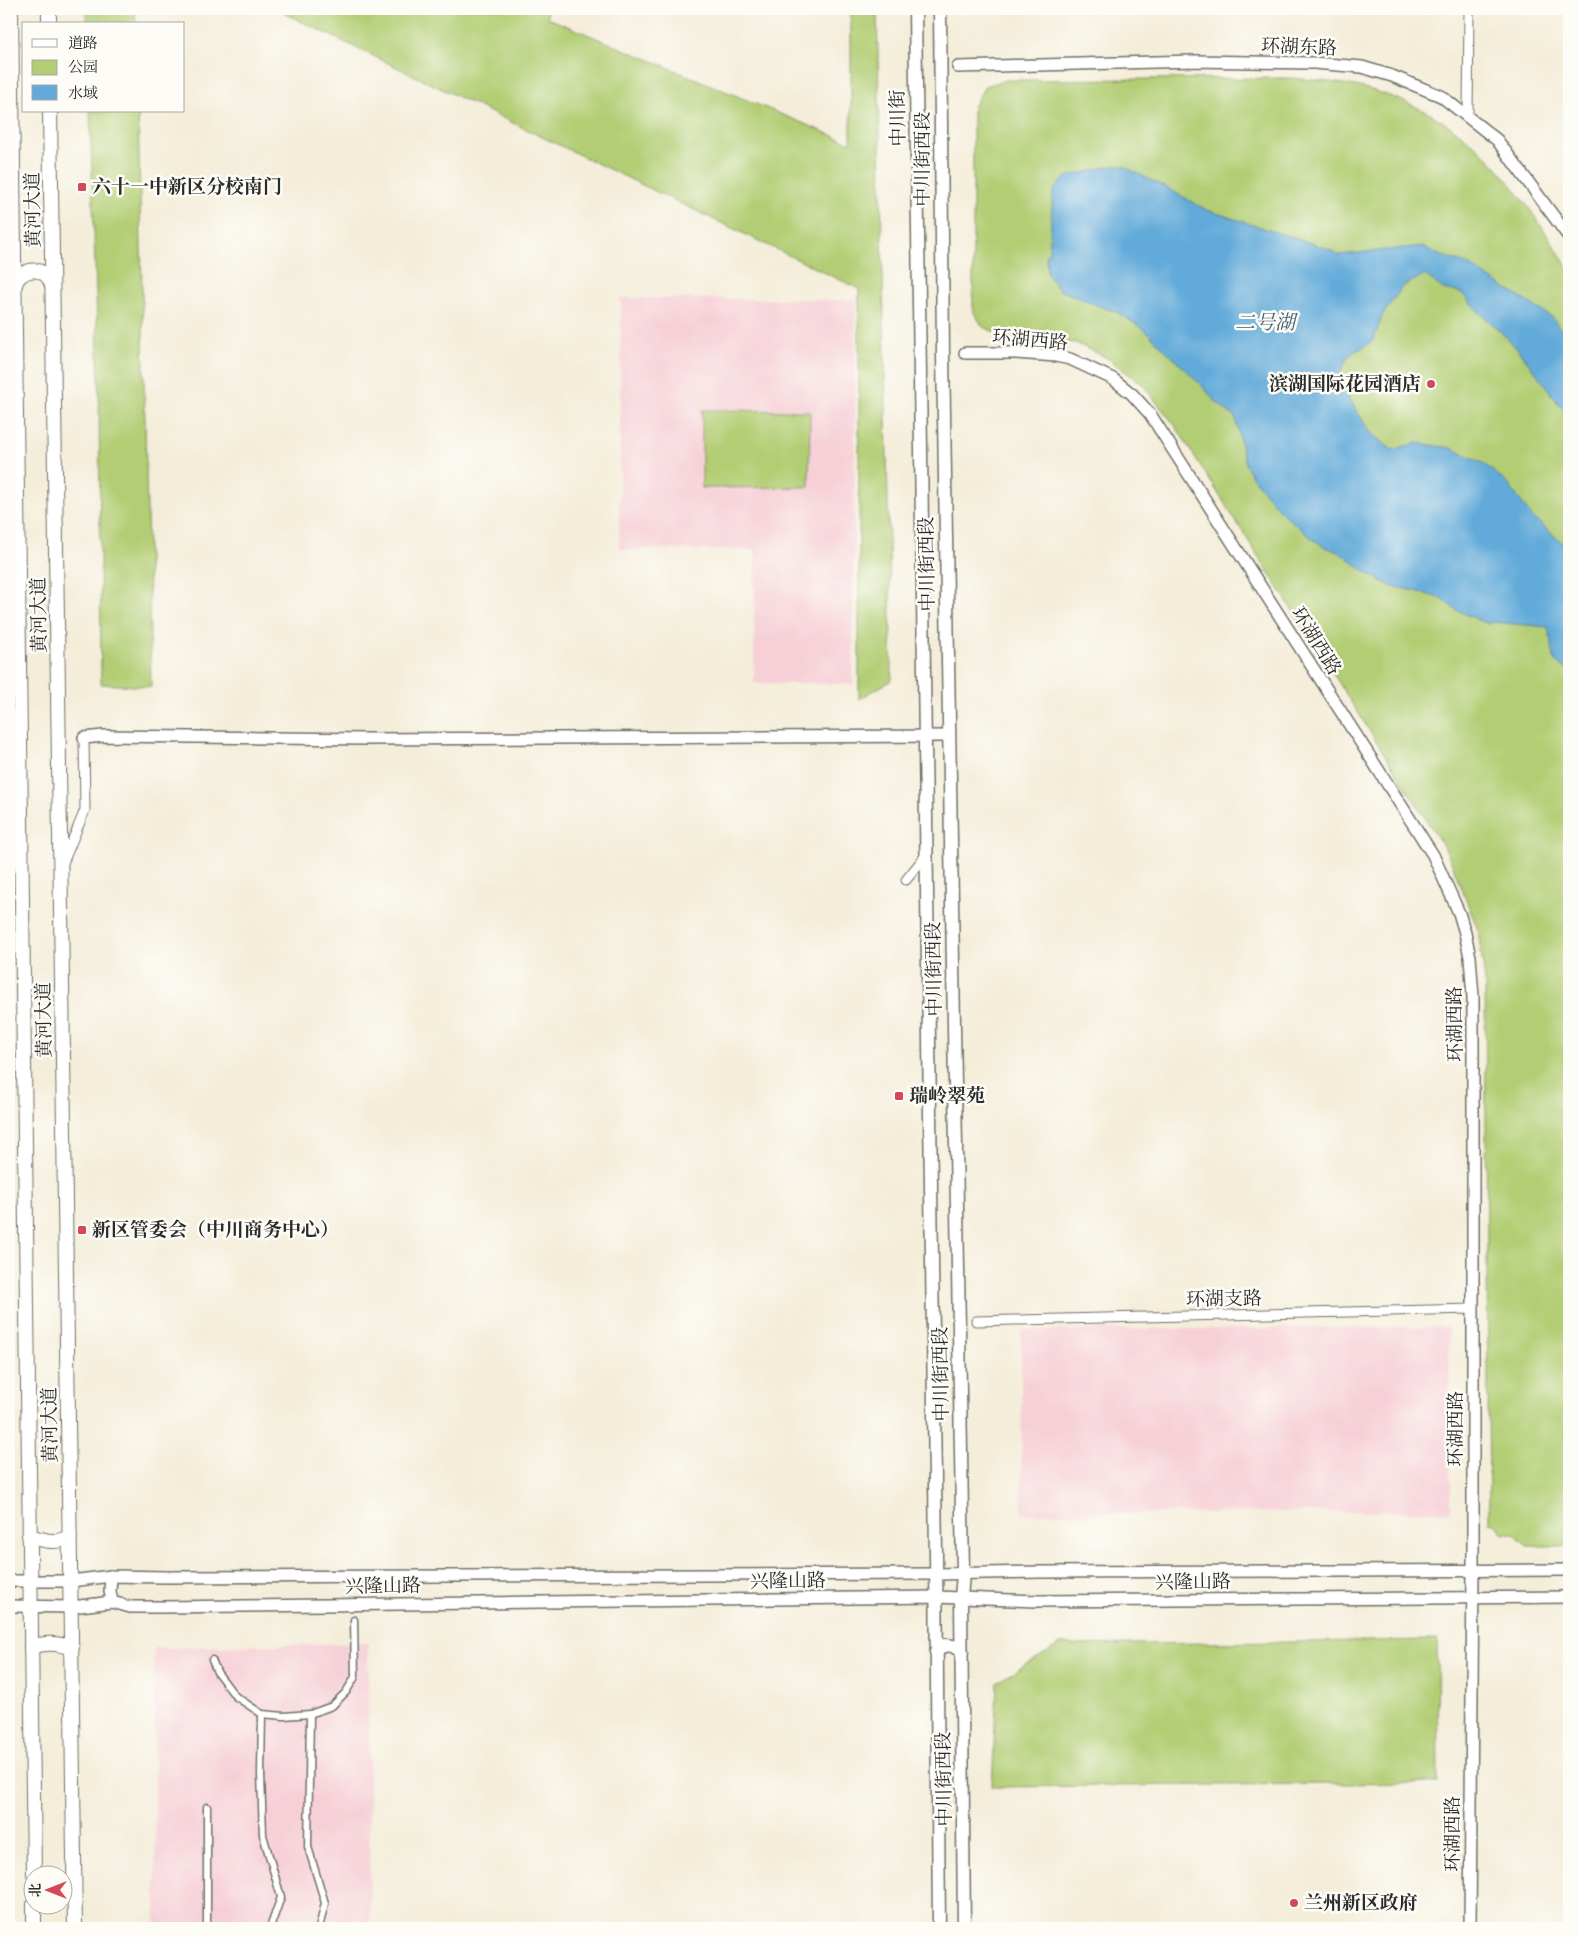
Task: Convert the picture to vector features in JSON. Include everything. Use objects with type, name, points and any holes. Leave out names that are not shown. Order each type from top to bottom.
[{"type":"main road","name":"黄河大道","points":[[11,9],[34,1864]]},
{"type":"main road","points":[[49,9],[49,22]]},
{"type":"main road","name":"中川街","points":[[915,9],[918,228]]},
{"type":"main road","name":"中川街西段","points":[[940,9],[943,354],[963,1574],[961,1598],[964,1928]]},
{"type":"main road","name":"黄河大道","points":[[50,112],[75,1928]]},
{"type":"main road","name":"中川街西段","points":[[918,228],[936,1574],[938,1928]]},
{"type":"main road","points":[[14,289],[19,277],[30,270],[37,270],[48,277],[53,289]]},
{"type":"main road","points":[[29,1536],[50,1541],[62,1541],[70,1536]]},
{"type":"main road","points":[[31,1647],[42,1643],[58,1643],[72,1648]]},
{"type":"main road","points":[[936,1652],[945,1645],[953,1646],[962,1652]]},
{"type":"main road","points":[[34,1914],[34,1928]]},
{"type":"street","points":[[1468,117],[1469,9]]},
{"type":"street","name":"环湖东路","points":[[958,67],[1195,61],[1314,63],[1362,67],[1392,76],[1441,96],[1497,140],[1569,237]]},
{"type":"street","name":"环湖西路","points":[[965,352],[1046,355],[1070,359],[1113,379],[1132,394],[1150,414],[1180,458],[1320,681],[1402,804],[1433,855],[1463,927],[1473,978],[1473,1597],[1470,1928]]},
{"type":"street","points":[[9,623],[18,612]]},
{"type":"street","points":[[61,868],[86,810],[84,738],[103,736],[377,739],[949,736]]},
{"type":"street","points":[[906,880],[926,855]]},
{"type":"street","name":"环湖支路","points":[[976,1321],[1473,1309]]},
{"type":"street","name":"兴隆山路","points":[[9,1581],[71,1581],[111,1576],[963,1574],[1569,1570]]},
{"type":"street","points":[[111,1576],[110,1591],[112,1602]]},
{"type":"street","name":"兴隆山路","points":[[9,1606],[72,1607],[112,1602],[130,1607],[155,1607],[936,1597],[1037,1601],[1569,1597]]},
{"type":"street","points":[[212,1660],[216,1672],[235,1696],[262,1714],[284,1716],[310,1714],[332,1706],[346,1692],[355,1677],[354,1620]]},
{"type":"street","points":[[262,1714],[263,1835],[282,1897],[270,1928]]},
{"type":"street","points":[[310,1714],[308,1847],[325,1903],[319,1928]]},
{"type":"street","points":[[207,1807],[207,1927],[216,1928]]},
{"type":"shaded area","points":[[621,298],[856,300],[853,684],[754,683],[755,550],[619,549]]},
{"type":"shaded area","points":[[1449,1327],[1451,1511],[1022,1514],[1021,1330]]},
{"type":"shaded area","points":[[368,1643],[370,1928],[156,1928],[154,1648]]},
{"type":"green space","points":[[86,9],[135,9],[136,22],[87,22]]},
{"type":"green space","points":[[279,9],[547,9],[548,18],[851,143],[851,9],[877,9],[892,680],[859,699],[859,289],[290,16]]},
{"type":"green space","points":[[1292,78],[1368,89],[1413,105],[1443,121],[1491,161],[1512,185],[1569,269],[1569,1546],[1527,1546],[1514,1533],[1504,1533],[1495,1523],[1489,1522],[1485,981],[1478,930],[1448,854],[1174,424],[1141,383],[1107,358],[1076,343],[1003,336],[983,327],[973,311],[973,107],[985,86],[1006,80]]},
{"type":"green space","points":[[90,112],[138,112],[151,687],[101,684],[99,384]]},
{"type":"green space","points":[[702,410],[810,411],[809,487],[702,488]]},
{"type":"green space","points":[[1437,1640],[1438,1783],[992,1787],[997,1682],[1059,1645]]},
{"type":"water","name":"二号湖","points":[[1111,166],[1123,166],[1207,210],[1329,249],[1339,255],[1422,246],[1439,255],[1467,264],[1553,318],[1569,343],[1569,417],[1515,346],[1462,293],[1443,289],[1425,275],[1403,286],[1382,316],[1373,341],[1348,356],[1339,376],[1351,402],[1371,433],[1392,450],[1417,443],[1451,448],[1483,463],[1508,484],[1532,517],[1569,548],[1569,670],[1555,662],[1548,627],[1493,622],[1487,624],[1456,610],[1442,599],[1390,586],[1364,571],[1341,553],[1325,547],[1310,537],[1280,511],[1253,478],[1245,464],[1235,417],[1216,402],[1144,329],[1118,313],[1059,290],[1047,274],[1046,254],[1049,252],[1053,191],[1066,177]]},
{"type":"place","name":"六十一中新区分校南门","points":[[82,187]]},
{"type":"place","name":"滨湖国际花园酒店","points":[[1431,384]]},
{"type":"place","name":"瑞岭翠苑","points":[[899,1096]]},
{"type":"place","name":"新区管委会（中川商务中心）","points":[[82,1230]]},
{"type":"place","name":"兰州新区政府","points":[[1294,1903]]}]
